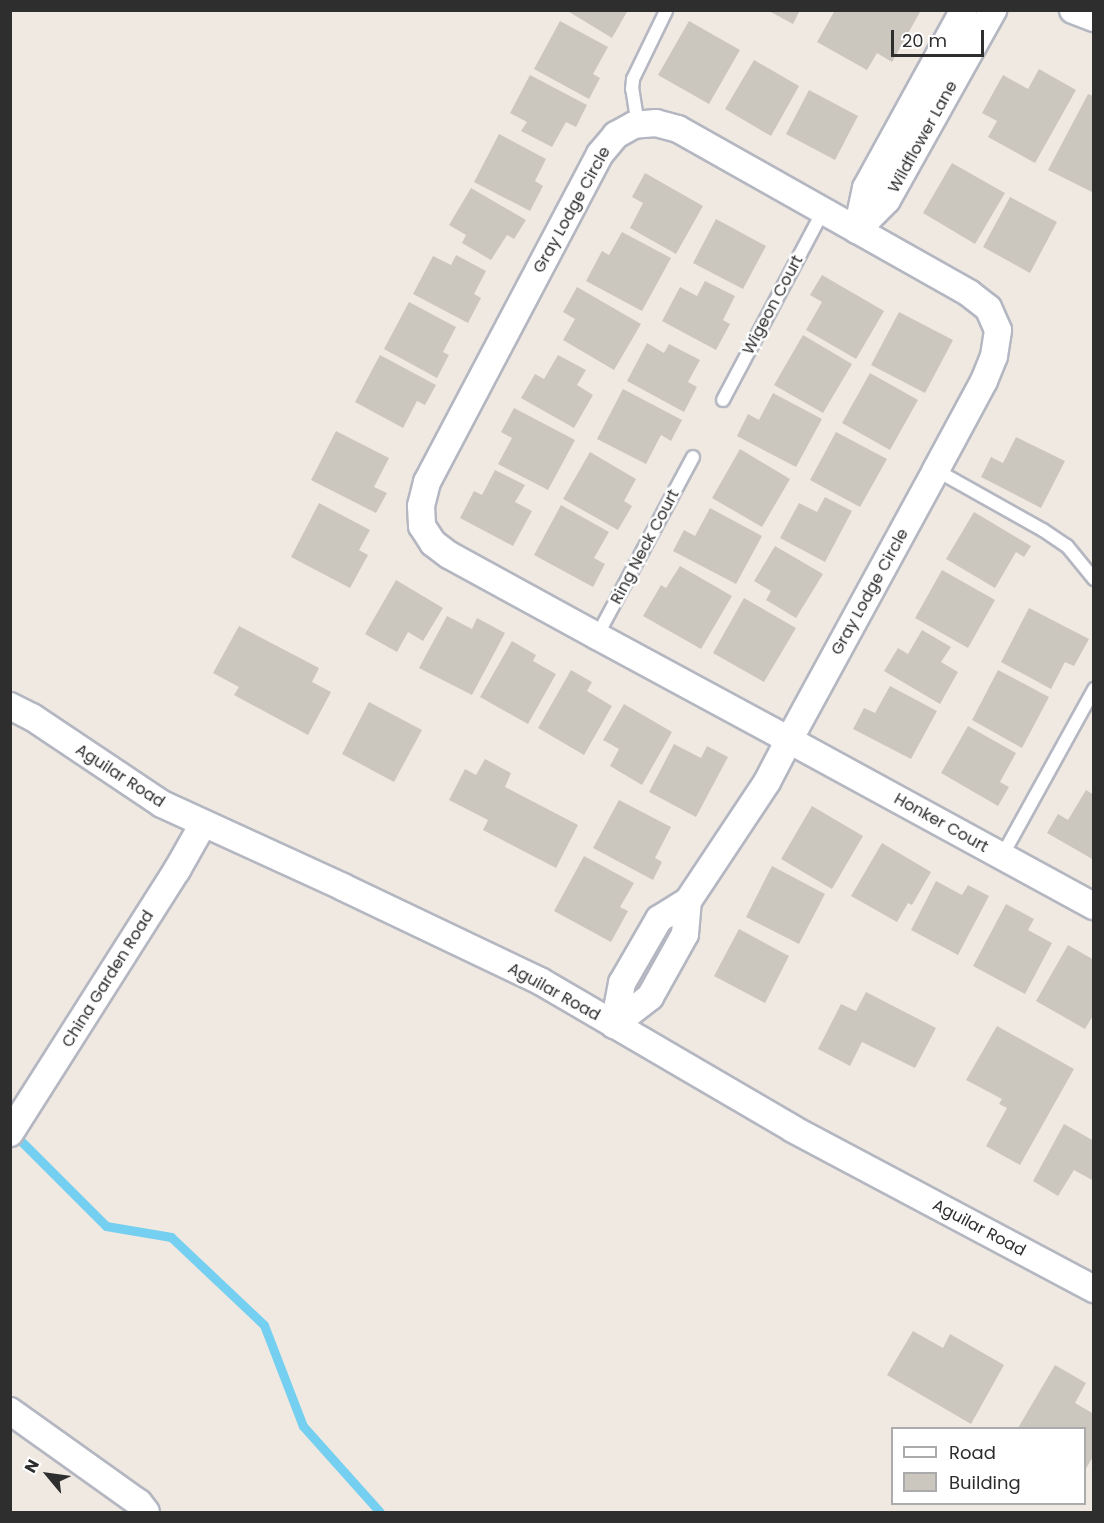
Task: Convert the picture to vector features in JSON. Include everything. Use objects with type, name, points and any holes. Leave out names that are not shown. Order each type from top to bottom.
[{"type":"street","name":"Wildflower Lane","points":[[948,65],[964,10]]},
{"type":"street","name":"Wildflower Lane","points":[[857,230],[887,200],[904,145],[948,65],[993,10]]},
{"type":"street","points":[[1073,10],[1094,18]]},
{"type":"street","name":"Gray Lodge Circle","points":[[614,1025],[622,983],[659,920],[688,901],[767,782],[984,381],[994,356],[998,330],[988,308],[969,293],[678,129],[656,123],[638,125],[616,135],[600,154],[427,482],[421,506],[422,526],[433,543],[449,555],[789,740]]},
{"type":"street","name":"Aguilar Road","points":[[10,706],[32,717],[162,804],[540,981],[793,1129],[1094,1289]]},
{"type":"street","name":"Honker Court","points":[[789,740],[1094,906]]},
{"type":"street","name":"China Garden Road","points":[[10,1133],[177,870],[203,824]]},
{"type":"street","points":[[10,1411],[139,1503],[146,1512]]},
{"type":"lane","points":[[638,125],[632,89],[633,79],[666,11]]},
{"type":"lane","name":"Wigeon Court","points":[[723,400],[823,211]]},
{"type":"lane","name":"Ring Neck Court","points":[[597,636],[693,457]]},
{"type":"lane","points":[[936,470],[1043,530],[1066,546],[1094,579]]},
{"type":"lane","points":[[1002,856],[1094,689]]},
{"type":"building","points":[[566,10],[628,10],[612,38]]},
{"type":"building","points":[[767,10],[800,10],[793,24]]},
{"type":"building","points":[[835,10],[917,10],[920,12],[892,62],[877,53],[867,70],[817,42]]},
{"type":"building","points":[[560,21],[608,47],[593,74],[600,78],[589,99],[534,69]]},
{"type":"building","points":[[689,21],[740,50],[709,104],[658,75]]},
{"type":"building","points":[[754,60],[799,86],[771,136],[725,109]]},
{"type":"building","points":[[1039,69],[1076,90],[1035,163],[988,137],[997,121],[982,113],[1003,75],[1028,89]]},
{"type":"building","points":[[530,75],[587,105],[576,127],[566,122],[552,147],[521,131],[527,122],[510,113]]},
{"type":"building","points":[[809,90],[858,116],[835,160],[786,134]]},
{"type":"building","points":[[1088,94],[1094,96],[1094,193],[1048,170]]},
{"type":"building","points":[[499,134],[546,159],[535,181],[543,186],[530,211],[474,182]]},
{"type":"building","points":[[952,163],[1005,193],[975,244],[923,213]]},
{"type":"building","points":[[645,173],[703,206],[676,254],[630,228],[643,203],[632,197]]},
{"type":"building","points":[[471,188],[526,220],[514,239],[507,235],[491,260],[462,243],[466,235],[449,225]]},
{"type":"building","points":[[1010,197],[1057,222],[1030,273],[983,247]]},
{"type":"building","points":[[716,219],[766,246],[743,289],[693,263]]},
{"type":"building","points":[[622,232],[671,258],[642,311],[586,281],[602,251],[609,255]]},
{"type":"building","points":[[456,255],[486,271],[474,294],[481,298],[468,323],[413,294],[433,256],[451,265]]},
{"type":"building","points":[[822,275],[884,311],[856,359],[806,330],[822,302],[810,295]]},
{"type":"building","points":[[705,281],[735,296],[723,320],[730,324],[716,350],[662,321],[680,287],[697,296]]},
{"type":"building","points":[[577,287],[641,324],[614,370],[563,340],[575,319],[563,312]]},
{"type":"building","points":[[409,302],[456,327],[443,352],[449,355],[437,378],[384,349]]},
{"type":"building","points":[[899,312],[953,340],[925,393],[871,365]]},
{"type":"building","points":[[803,335],[852,364],[823,413],[774,385]]},
{"type":"building","points":[[647,343],[664,353],[669,344],[700,360],[688,382],[697,387],[684,412],[627,381]]},
{"type":"building","points":[[380,355],[436,385],[425,405],[417,401],[403,428],[355,402]]},
{"type":"building","points":[[558,355],[586,370],[577,385],[593,395],[574,428],[521,398],[535,374],[544,379]]},
{"type":"building","points":[[870,373],[918,400],[890,450],[842,423]]},
{"type":"building","points":[[623,389],[682,420],[671,441],[661,435],[646,464],[597,439]]},
{"type":"building","points":[[773,393],[822,419],[796,467],[737,436],[748,414],[759,420]]},
{"type":"building","points":[[514,408],[575,440],[548,490],[498,464],[512,438],[501,432]]},
{"type":"building","points":[[336,431],[389,458],[374,487],[387,493],[376,513],[311,480]]},
{"type":"building","points":[[836,432],[887,459],[860,507],[810,480]]},
{"type":"building","points":[[1016,437],[1065,461],[1041,508],[981,477],[991,457],[1003,463]]},
{"type":"building","points":[[740,449],[790,479],[762,527],[712,498]]},
{"type":"building","points":[[590,452],[636,479],[624,501],[632,506],[618,530],[563,499]]},
{"type":"building","points":[[495,470],[525,485],[515,502],[532,511],[513,546],[460,518],[474,491],[482,495]]},
{"type":"building","points":[[825,497],[852,511],[825,562],[780,538],[799,503],[817,512]]},
{"type":"building","points":[[319,503],[370,530],[359,550],[368,555],[350,588],[291,557]]},
{"type":"building","points":[[561,505],[609,532],[594,558],[605,564],[593,587],[534,555]]},
{"type":"building","points":[[710,508],[762,536],[736,584],[673,551],[684,530],[695,536]]},
{"type":"building","points":[[974,512],[1031,546],[1024,557],[1016,552],[995,588],[946,559]]},
{"type":"building","points":[[775,546],[823,574],[796,618],[766,600],[771,591],[754,581]]},
{"type":"building","points":[[680,566],[732,596],[701,649],[643,616],[661,585],[666,588]]},
{"type":"building","points":[[942,570],[995,600],[968,648],[915,618]]},
{"type":"building","points":[[396,580],[443,608],[423,641],[408,632],[397,652],[365,634]]},
{"type":"building","points":[[744,598],[796,628],[764,682],[713,653]]},
{"type":"building","points":[[1029,608],[1089,639],[1074,666],[1065,662],[1051,689],[1001,662]]},
{"type":"building","points":[[447,616],[472,629],[477,618],[505,633],[472,695],[419,668]]},
{"type":"building","points":[[239,626],[319,668],[312,682],[331,692],[308,735],[234,695],[239,687],[213,673]]},
{"type":"building","points":[[922,630],[951,647],[941,662],[958,672],[940,704],[884,671],[898,648],[908,654]]},
{"type":"building","points":[[512,641],[536,655],[533,661],[556,674],[528,724],[480,697]]},
{"type":"building","points":[[571,670],[592,682],[587,691],[612,706],[584,755],[538,728]]},
{"type":"building","points":[[998,670],[1049,697],[1022,748],[972,720]]},
{"type":"building","points":[[890,686],[937,711],[911,759],[853,729],[864,708],[875,713]]},
{"type":"building","points":[[369,702],[422,730],[394,782],[342,754]]},
{"type":"building","points":[[624,704],[672,732],[642,785],[610,766],[619,749],[603,740]]},
{"type":"building","points":[[968,726],[1016,753],[1000,782],[1009,787],[998,806],[941,773]]},
{"type":"building","points":[[674,744],[701,758],[707,746],[728,757],[696,817],[649,792]]},
{"type":"building","points":[[485,759],[511,773],[505,787],[578,825],[556,868],[483,830],[488,820],[449,800],[465,769],[476,775]]},
{"type":"building","points":[[1086,790],[1094,795],[1094,860],[1047,833],[1058,814],[1068,820]]},
{"type":"building","points":[[619,800],[671,827],[655,858],[662,862],[653,880],[593,848]]},
{"type":"building","points":[[812,806],[863,836],[832,889],[781,859]]},
{"type":"building","points":[[882,843],[931,872],[912,905],[908,903],[897,922],[851,896]]},
{"type":"building","points":[[584,856],[634,883],[620,907],[628,911],[611,942],[554,911]]},
{"type":"building","points":[[772,866],[825,894],[799,944],[746,917]]},
{"type":"building","points":[[936,881],[962,895],[968,885],[989,896],[958,955],[911,930]]},
{"type":"building","points":[[1006,904],[1034,919],[1028,930],[1052,943],[1025,994],[973,966]]},
{"type":"building","points":[[739,929],[789,956],[765,1003],[714,976]]},
{"type":"building","points":[[1068,945],[1094,960],[1094,1014],[1085,1029],[1036,1001]]},
{"type":"building","points":[[866,992],[936,1028],[915,1068],[862,1042],[850,1066],[818,1049],[841,1004],[856,1011]]},
{"type":"building","points":[[997,1026],[1074,1069],[1020,1165],[986,1146],[1007,1108],[999,1104],[1002,1099],[966,1080]]},
{"type":"building","points":[[1064,1124],[1094,1141],[1094,1181],[1074,1170],[1058,1196],[1033,1181]]},
{"type":"building","points":[[913,1331],[943,1348],[950,1334],[1004,1365],[971,1424],[887,1375]]},
{"type":"building","points":[[1055,1365],[1086,1383],[1075,1403],[1094,1414],[1094,1455],[1086,1469],[1086,1427],[1019,1427]]},
{"type":"waterway","points":[[12,1132],[106,1226],[171,1237],[264,1325],[303,1426],[380,1512]]}]
